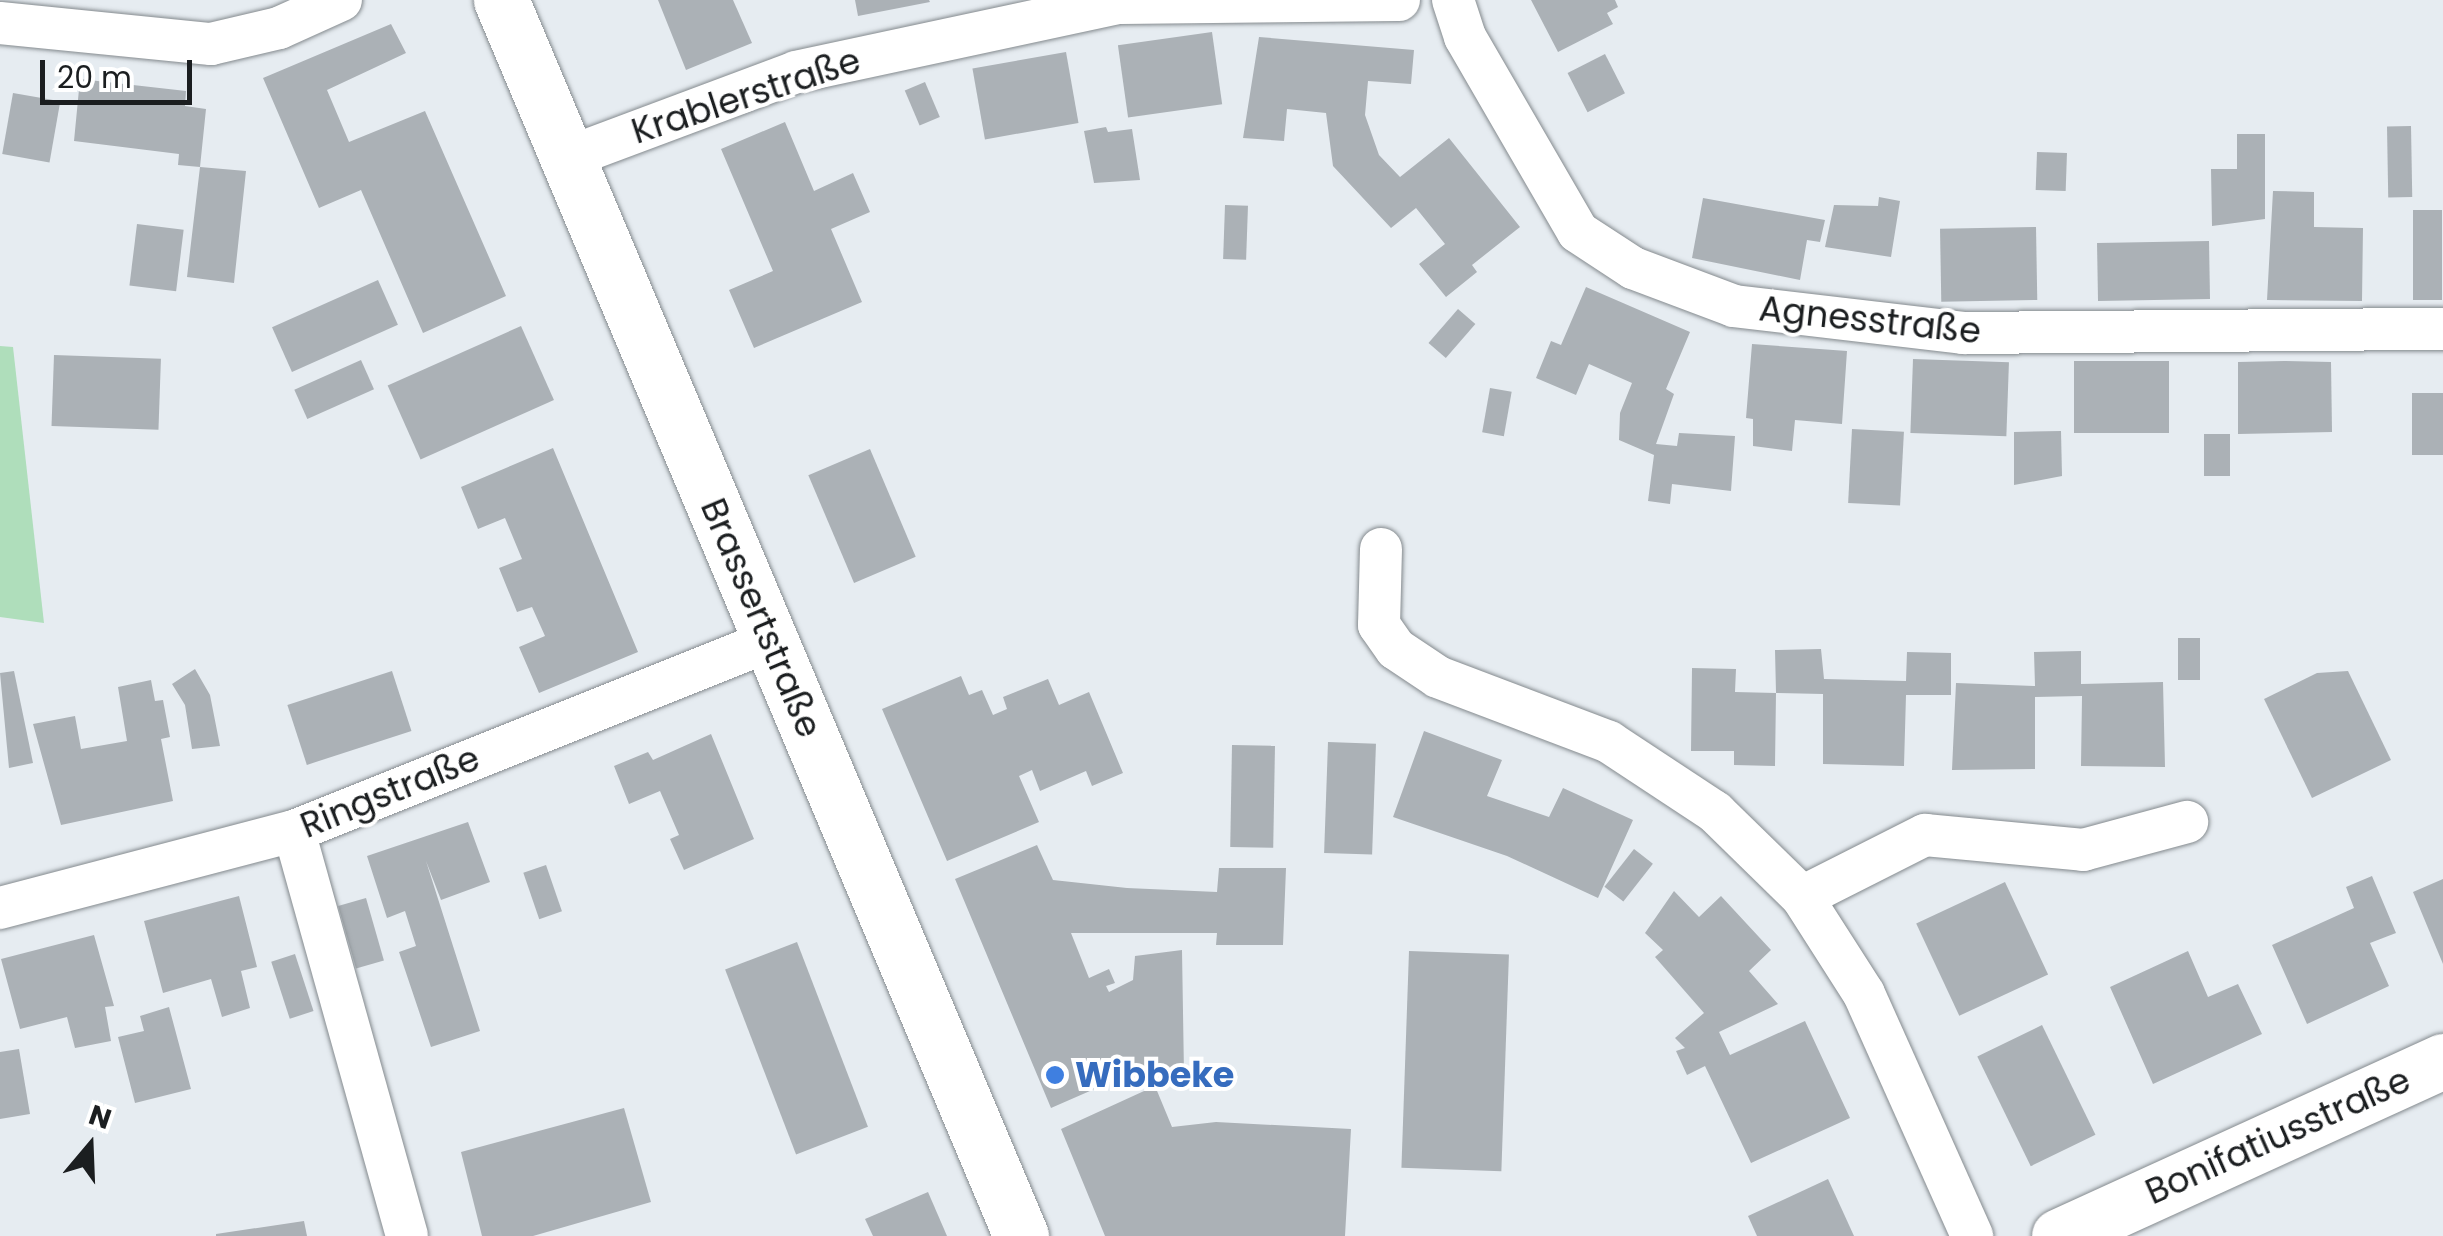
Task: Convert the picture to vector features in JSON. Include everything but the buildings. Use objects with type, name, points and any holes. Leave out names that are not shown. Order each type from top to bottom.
[{"type":"main road","name":"Brassertstraße","points":[[501,0],[1022,1236]]},
{"type":"main road","name":"Bonifatiusstraße","points":[[2058,1236],[2443,1061]]},
{"type":"street","points":[[0,23],[211,44],[279,28],[341,0]]},
{"type":"street","name":"Krablerstraße","points":[[570,157],[796,72],[1119,3],[1400,0]]},
{"type":"street","name":"Agnesstraße","points":[[1454,0],[1466,37],[1578,232],[1633,268],[1734,306],[1963,333],[2443,329]]},
{"type":"street","points":[[1381,550],[1380,625],[1396,649],[1438,677],[1610,742],[1715,812],[1802,897],[1864,994],[1972,1236]]},
{"type":"street","name":"Ringstraße","points":[[0,908],[294,831],[769,641]]},
{"type":"street","points":[[1802,897],[1924,835],[2083,850],[2186,822]]},
{"type":"street","points":[[294,831],[407,1236]]},
{"type":"green space","points":[[0,346],[13,347],[44,623],[0,617]]},
{"type":"place","name":"Wibbeke","points":[[1055,1075]]}]
